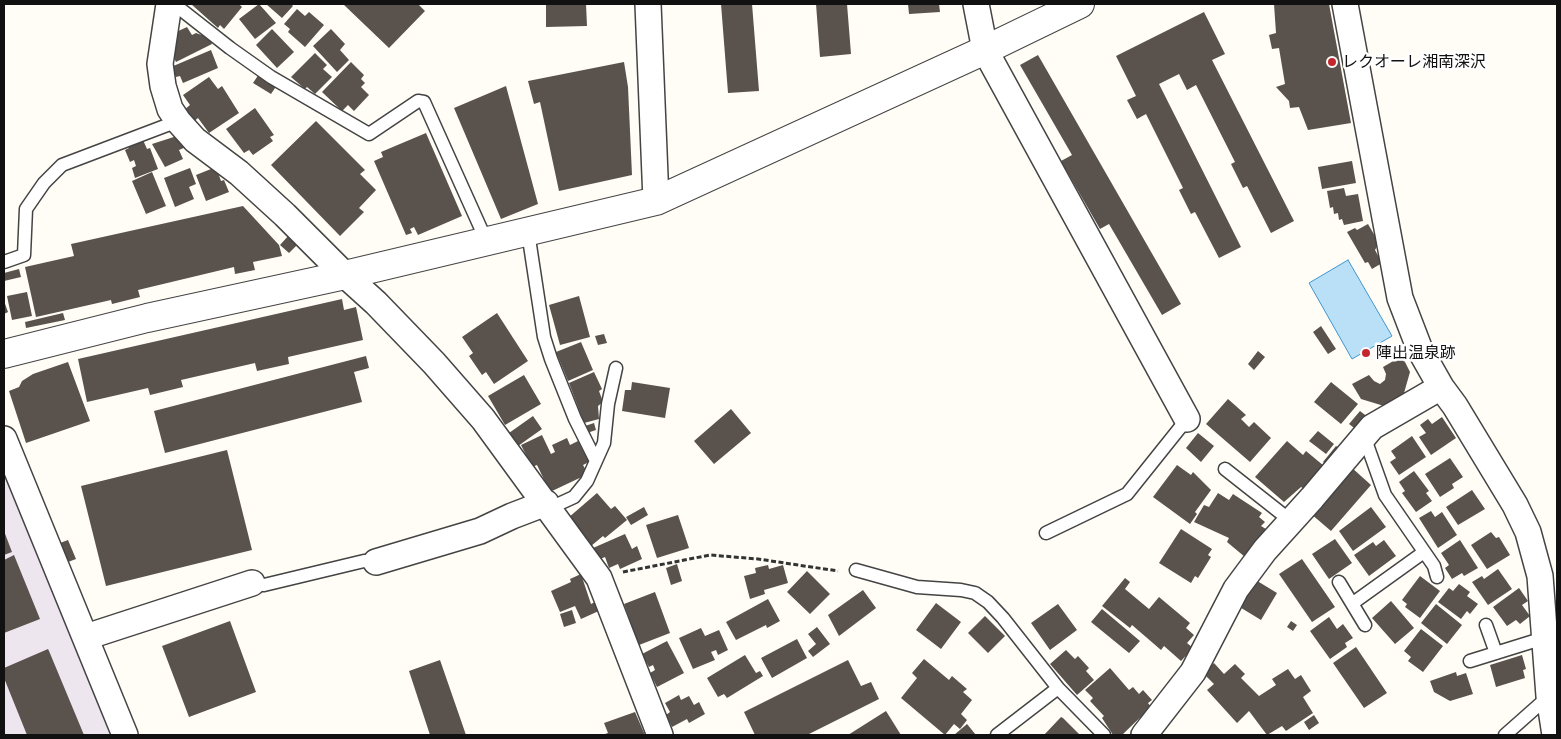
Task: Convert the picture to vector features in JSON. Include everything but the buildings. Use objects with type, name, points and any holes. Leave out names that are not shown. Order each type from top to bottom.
[{"type":"street","points":[[169,4],[160,64],[162,86],[170,109],[178,121],[195,140],[239,172],[285,215],[376,303],[467,399],[548,506],[599,578],[660,735]]},
{"type":"street","points":[[648,4],[656,201]]},
{"type":"street","points":[[976,4],[985,50],[1186,419]]},
{"type":"street","points":[[4,354],[147,318],[345,275],[656,201],[985,50],[1080,4]]},
{"type":"street","points":[[1344,4],[1400,298],[1420,350],[1441,387],[1455,406],[1505,488],[1528,532],[1540,576],[1549,696],[1555,735]]},
{"type":"street","points":[[1144,735],[1193,672],[1236,589],[1265,550],[1372,427],[1441,387]]},
{"type":"street","points":[[4,439],[125,735]]},
{"type":"street","points":[[376,562],[480,531],[548,506]]},
{"type":"street","points":[[86,637],[252,583]]},
{"type":"lane","points":[[174,4],[271,77],[369,134],[418,100],[424,102],[486,240]]},
{"type":"lane","points":[[4,262],[24,255],[26,209],[44,183],[62,165],[178,121]]},
{"type":"lane","points":[[528,232],[544,337],[575,419],[596,461]]},
{"type":"lane","points":[[548,506],[574,497],[587,481],[604,443],[608,404],[616,368]]},
{"type":"lane","points":[[1046,533],[1128,494],[1186,419]]},
{"type":"lane","points":[[1364,436],[1385,495],[1434,566],[1437,577]]},
{"type":"lane","points":[[1225,469],[1291,521]]},
{"type":"lane","points":[[1353,603],[1424,552]]},
{"type":"lane","points":[[252,583],[264,585],[364,561],[376,562]]},
{"type":"lane","points":[[856,570],[917,587],[961,590],[975,593],[988,602],[1003,618],[1058,688],[1104,735]]},
{"type":"lane","points":[[1339,582],[1365,625]]},
{"type":"lane","points":[[1486,626],[1496,653]]},
{"type":"lane","points":[[1470,661],[1544,638]]},
{"type":"lane","points":[[997,735],[1058,688]]},
{"type":"lane","points":[[1505,735],[1549,696]]},
{"type":"path","points":[[599,578],[676,560],[710,555],[758,559],[827,570],[856,570]]},
{"type":"shaded area","points":[[4,472],[64,620],[110,735],[4,735]]},
{"type":"water","points":[[1348,260],[1392,336],[1352,359],[1309,283]]},
{"type":"place","name":"レクオーレ湘南深沢","points":[[1332,62]]},
{"type":"place","name":"陣出温泉跡","points":[[1366,353]]}]
